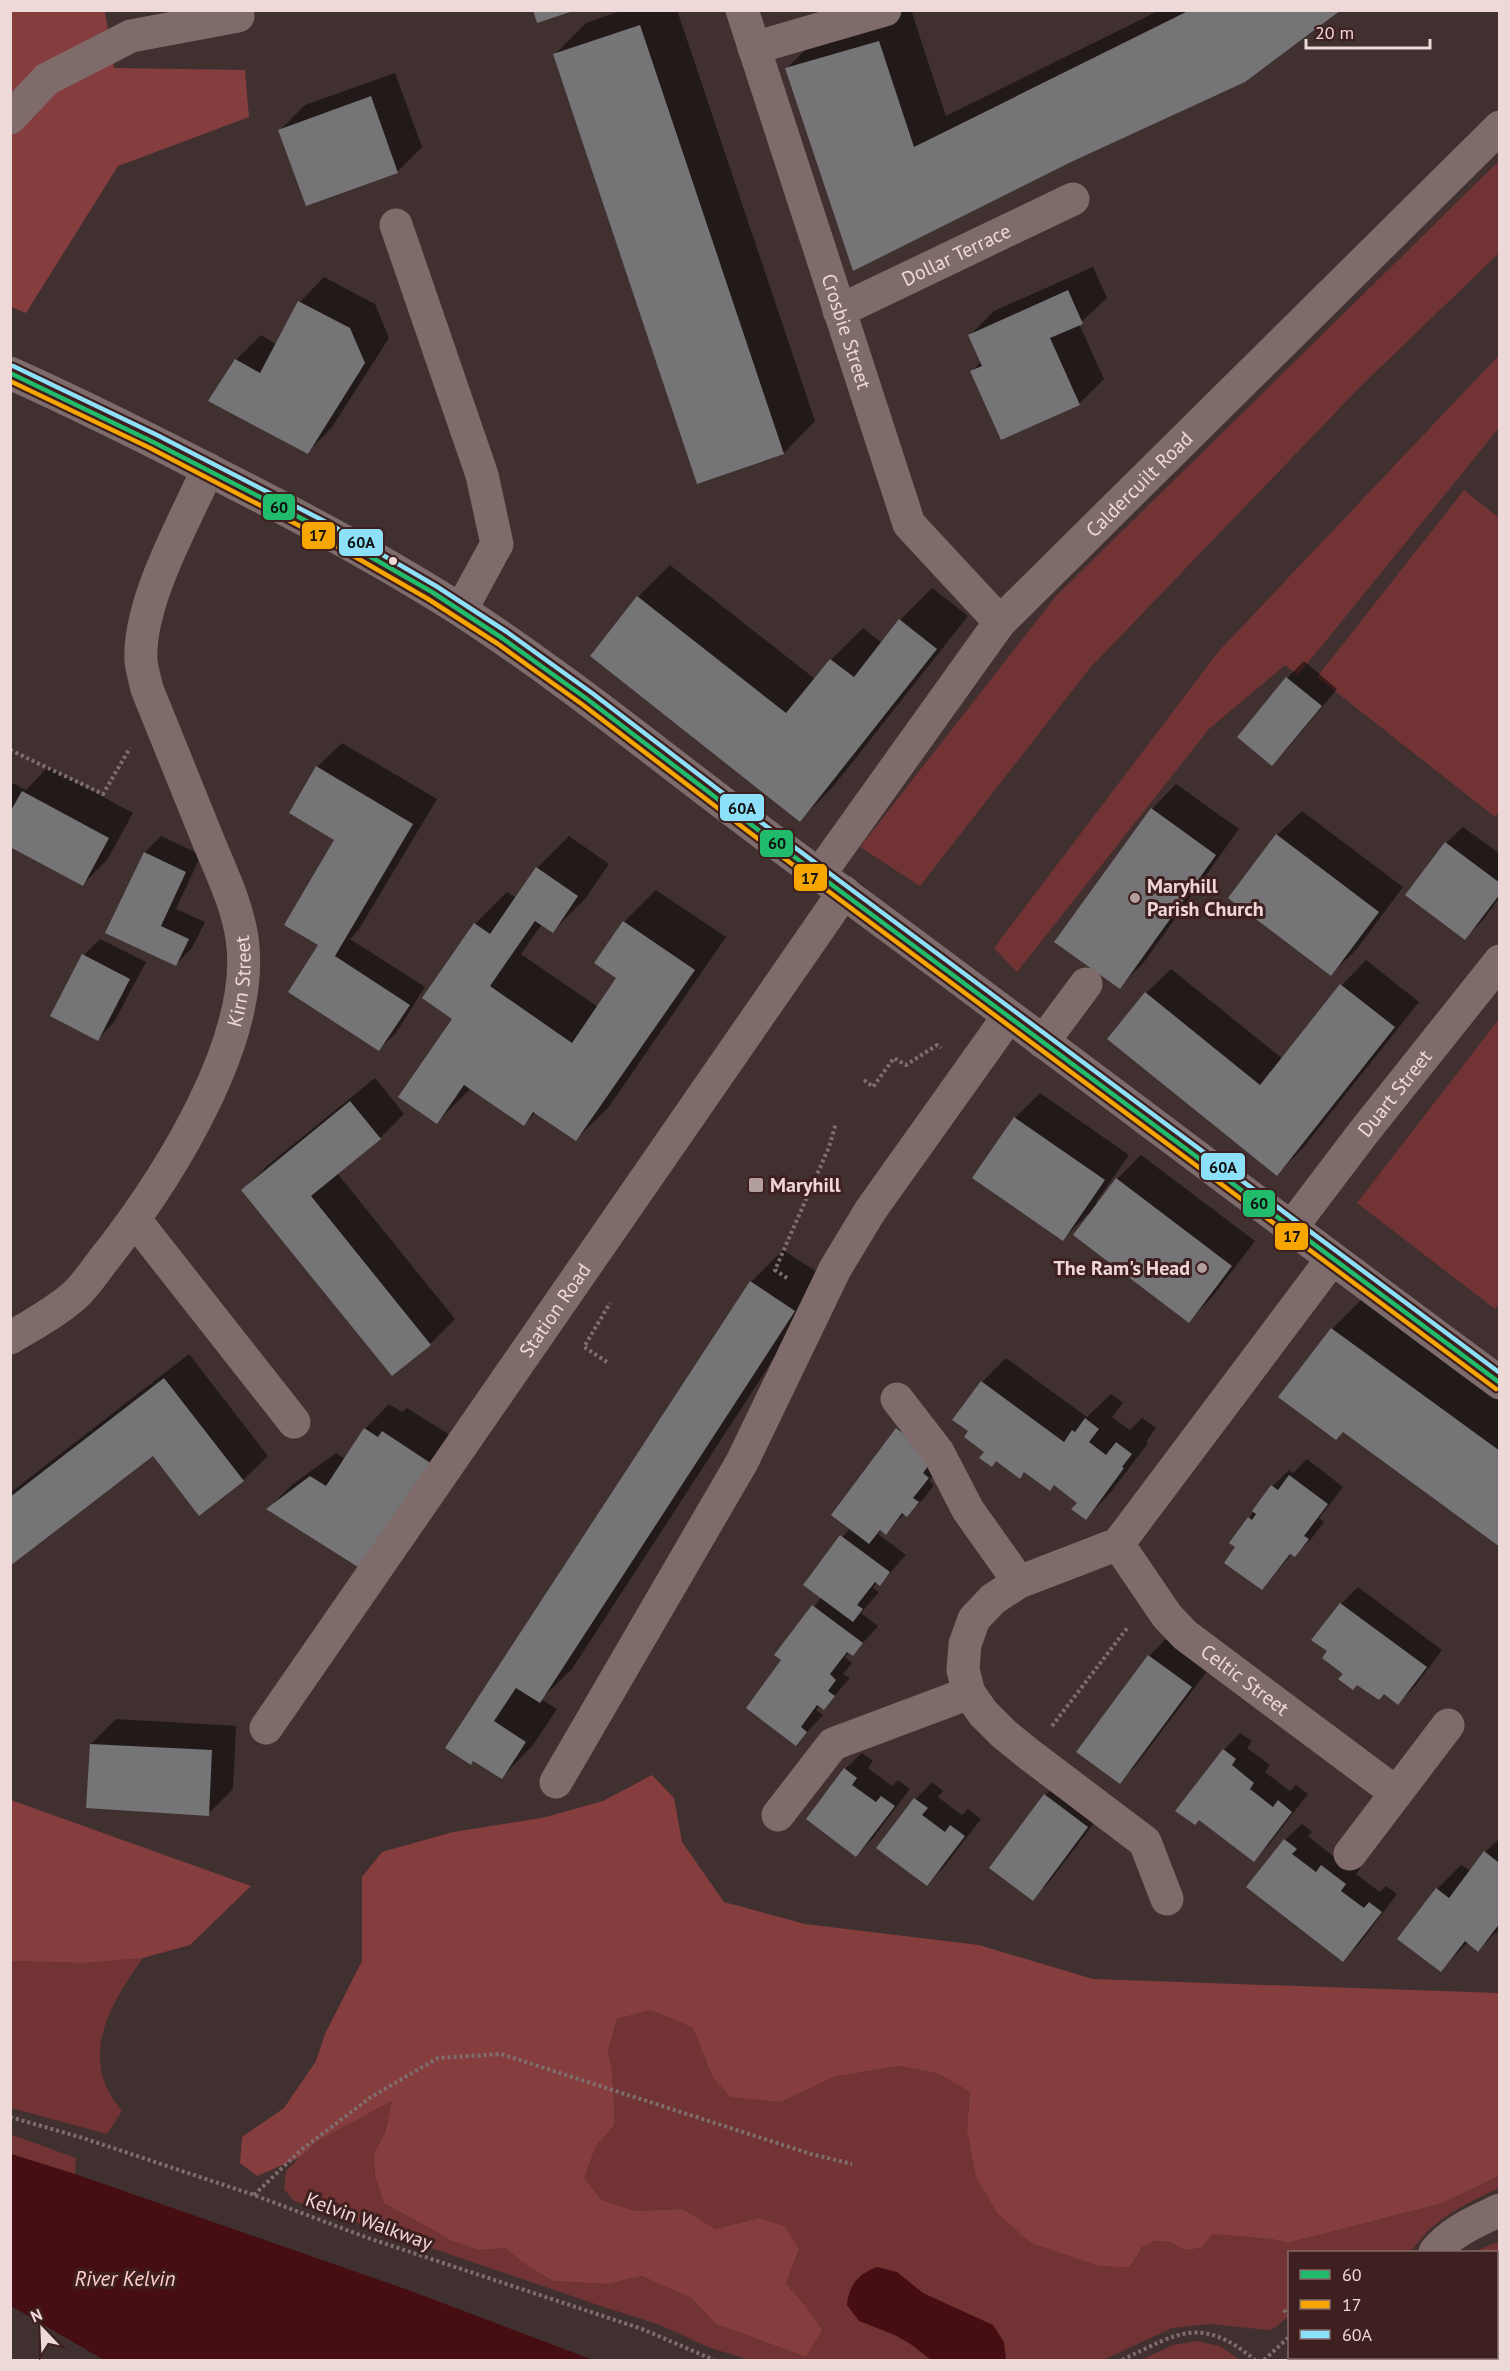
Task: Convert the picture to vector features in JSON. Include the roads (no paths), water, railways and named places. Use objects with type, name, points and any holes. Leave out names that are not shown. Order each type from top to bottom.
[{"type":"main road","points":[[10,373],[73,401],[208,469],[359,549],[461,610],[578,693],[1500,1383]]},
{"type":"street","name":"Crosbie Street","points":[[742,10],[909,524],[1000,622]]},
{"type":"street","points":[[754,48],[885,10]]},
{"type":"street","points":[[10,118],[47,79],[131,36],[238,16]]},
{"type":"street","name":"Caldercuilt Road","points":[[843,892],[1000,622],[1500,128]]},
{"type":"street","name":"Dollar Terrace","points":[[839,311],[1073,199]]},
{"type":"street","points":[[396,225],[482,475],[497,544],[461,610]]},
{"type":"street","name":"Kirn Street","points":[[10,1338],[76,1294],[135,1220],[191,1127],[226,1052],[239,1007],[244,971],[242,938],[232,901],[147,689],[141,662],[143,631],[149,602],[208,469]]},
{"type":"street","name":"Station Road","points":[[266,1728],[843,892]]},
{"type":"street","name":"Duart Street","points":[[1291,1228],[1363,1133],[1500,962]]},
{"type":"street","points":[[1043,1042],[1086,984]]},
{"type":"street","points":[[556,1782],[742,1462],[835,1269],[1000,1010]]},
{"type":"street","points":[[135,1220],[294,1422]]},
{"type":"street","points":[[1167,1899],[1145,1842],[1030,1755],[983,1713],[969,1693],[963,1670],[965,1644],[974,1619],[993,1599],[1019,1582],[1118,1545],[1332,1259]]},
{"type":"street","points":[[897,1399],[938,1452],[968,1510],[1019,1582]]},
{"type":"street","name":"Celtic Street","points":[[1118,1545],[1167,1616],[1185,1635],[1395,1792]]},
{"type":"street","points":[[778,1815],[833,1743],[969,1693]]},
{"type":"street","points":[[1350,1854],[1448,1725]]},
{"type":"street","points":[[1436,2251],[1441,2244],[1461,2228],[1500,2210]]},
{"type":"water","name":"River Kelvin","points":[[11,2154],[75,2174],[411,2291],[593,2360],[104,2360],[11,2306]]},
{"type":"water","points":[[877,2267],[897,2272],[923,2293],[993,2325],[1004,2342],[1006,2360],[931,2360],[895,2335],[859,2321],[847,2305],[852,2286],[865,2273]]},
{"type":"place","name":"Maryhill Parish Church","points":[[1135,898]]},
{"type":"place","name":"Maryhill","points":[[756,1185]]},
{"type":"place","name":"The Ram's Head","points":[[1202,1268]]}]
